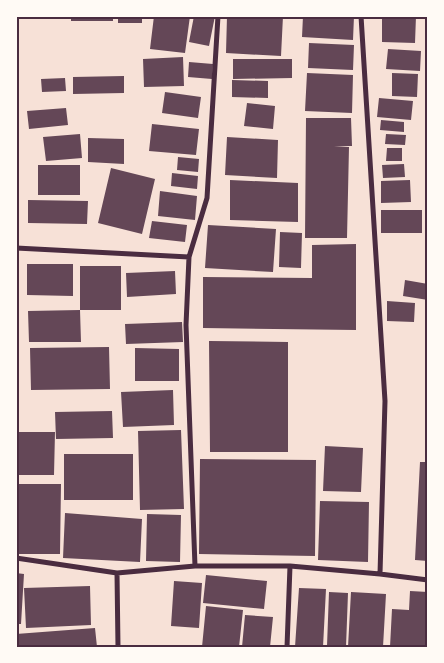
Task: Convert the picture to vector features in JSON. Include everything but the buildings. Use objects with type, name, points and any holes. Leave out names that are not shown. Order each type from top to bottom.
[{"type":"street","points":[[195,566],[186,325],[189,257],[207,198],[218,16]]},
{"type":"street","points":[[361,16],[385,401],[380,574]]},
{"type":"street","points":[[16,248],[189,257]]},
{"type":"street","points":[[16,558],[116,573],[195,566],[290,566],[428,580]]},
{"type":"street","points":[[287,647],[290,566]]},
{"type":"street","points":[[116,573],[118,647]]}]
